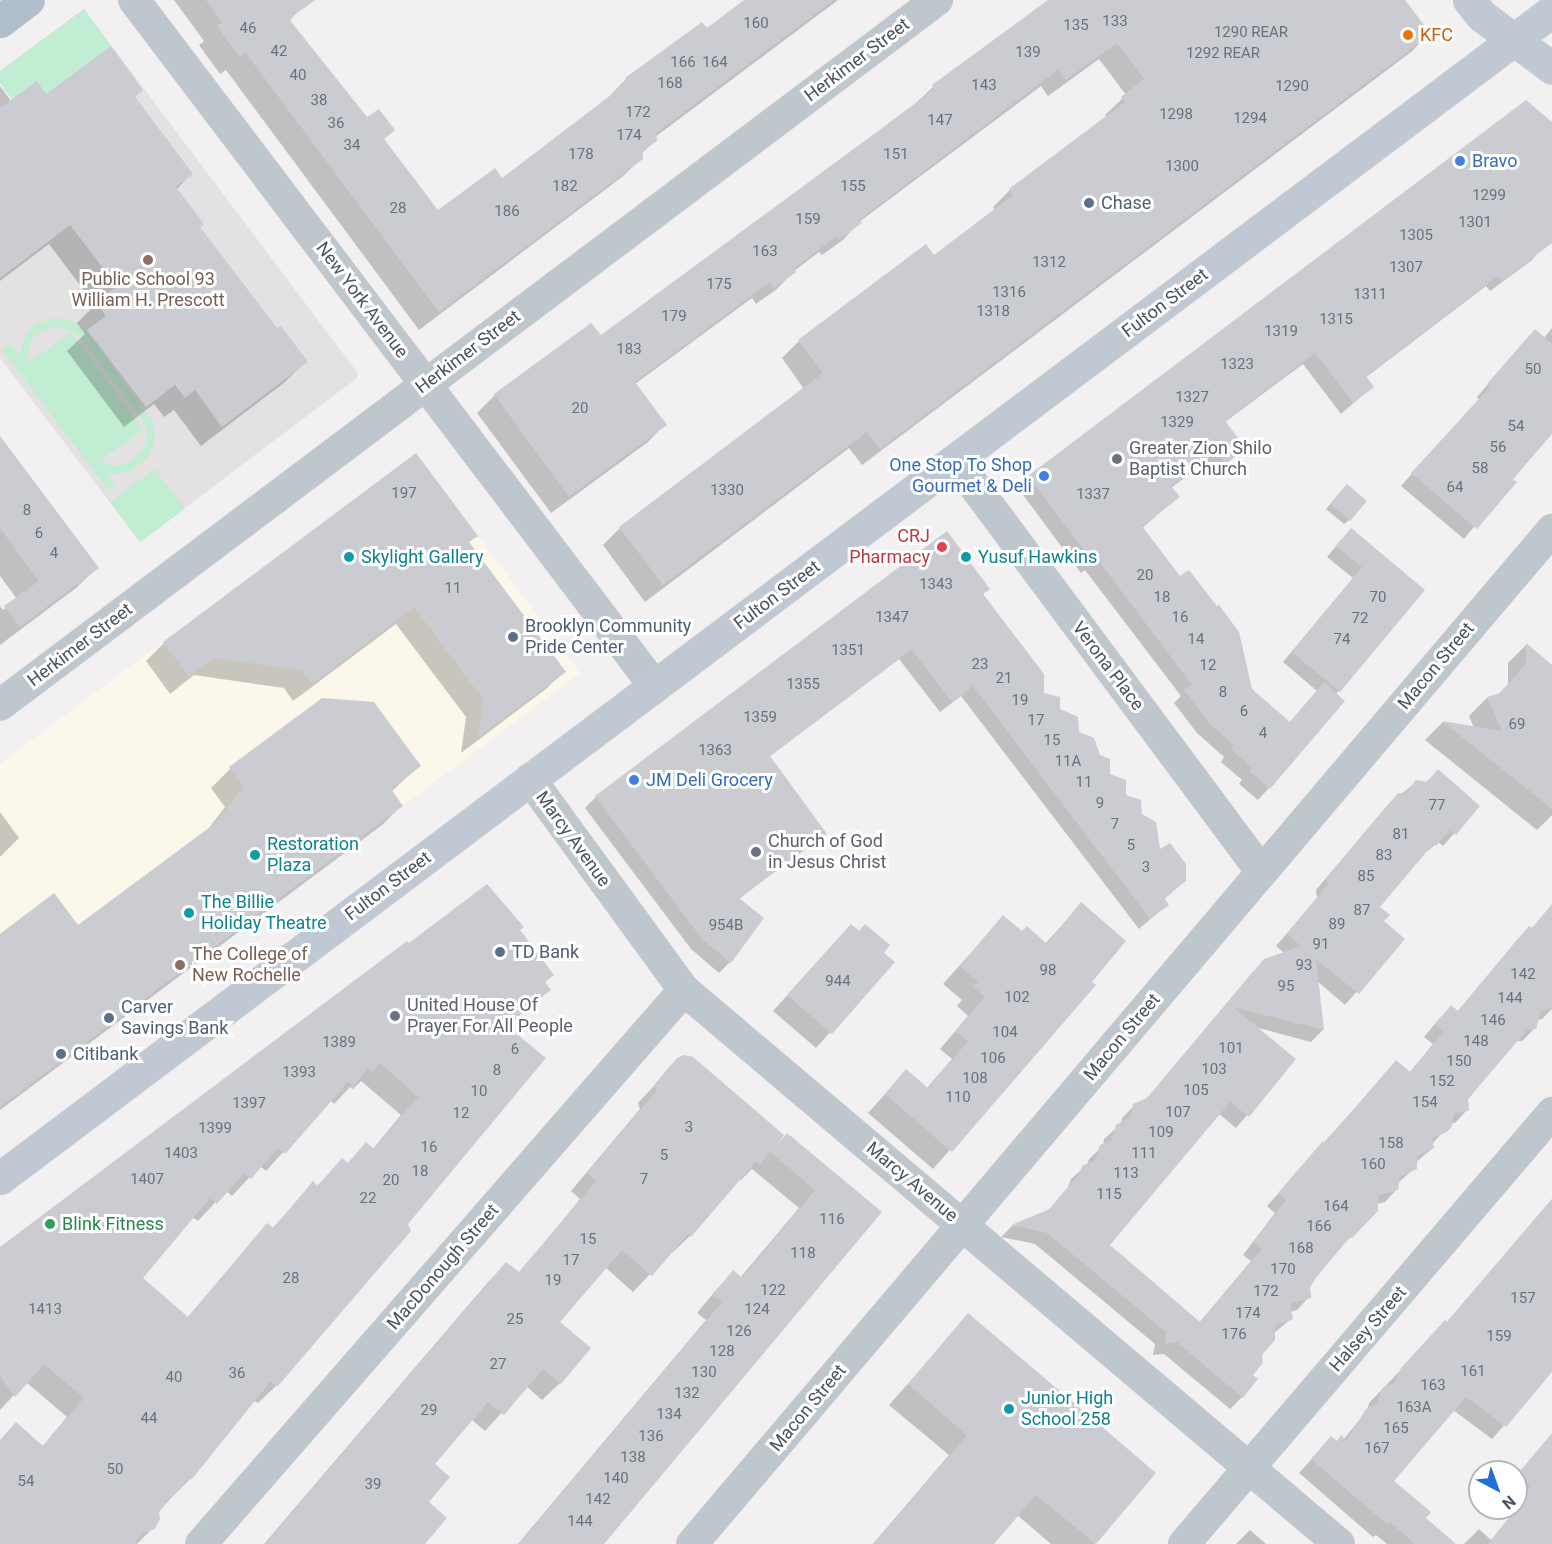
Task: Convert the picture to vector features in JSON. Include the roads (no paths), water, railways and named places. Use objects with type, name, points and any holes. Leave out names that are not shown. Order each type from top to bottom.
[{"type":"main road","points":[[0,21],[28,0]]},
{"type":"main road","points":[[1469,0],[1482,16],[1552,68]]},
{"type":"main road","name":"Fulton Street","points":[[0,1178],[1552,11]]},
{"type":"street","name":"New York Avenue","points":[[134,0],[655,687]]},
{"type":"street","name":"Herkimer Street","points":[[0,705],[937,0]]},
{"type":"street","name":"Verona Place","points":[[955,460],[1261,872]]},
{"type":"street","name":"Macon Street","points":[[692,1544],[1552,530]]},
{"type":"street","name":"Marcy Avenue","points":[[530,779],[684,990],[1339,1544]]},
{"type":"street","name":"MacDonough Street","points":[[201,1544],[684,990]]},
{"type":"street","name":"Halsey Street","points":[[1184,1544],[1552,1113]]},
{"type":"place","name":"KFC","points":[[1408,35]]},
{"type":"place","name":"Bravo","points":[[1460,161]]},
{"type":"place","name":"Chase","points":[[1089,203]]},
{"type":"place","name":"Public School 93 William H. Prescott","points":[[148,260]]},
{"type":"place","name":"Greater Zion Shilo Baptist Church","points":[[1117,459]]},
{"type":"place","name":"One Stop To Shop Gourmet & Deli","points":[[1044,476]]},
{"type":"place","name":"CRJ Pharmacy","points":[[942,547]]},
{"type":"place","name":"Skylight Gallery","points":[[349,557]]},
{"type":"place","name":"Yusuf Hawkins","points":[[966,557]]},
{"type":"place","name":"Brooklyn Community Pride Center","points":[[513,637]]},
{"type":"place","name":"JM Deli Grocery","points":[[634,780]]},
{"type":"place","name":"Church of God in Jesus Christ","points":[[756,852]]},
{"type":"place","name":"Restoration Plaza","points":[[255,855]]},
{"type":"place","name":"The Billie Holiday Theatre","points":[[189,913]]},
{"type":"place","name":"TD Bank","points":[[500,952]]},
{"type":"place","name":"The College of New Rochelle","points":[[180,965]]},
{"type":"place","name":"United House Of Prayer For All People","points":[[395,1016]]},
{"type":"place","name":"Carver Savings Bank","points":[[109,1018]]},
{"type":"place","name":"Citibank","points":[[61,1054]]},
{"type":"place","name":"Blink Fitness","points":[[50,1224]]},
{"type":"place","name":"Junior High School 258","points":[[1009,1409]]}]
